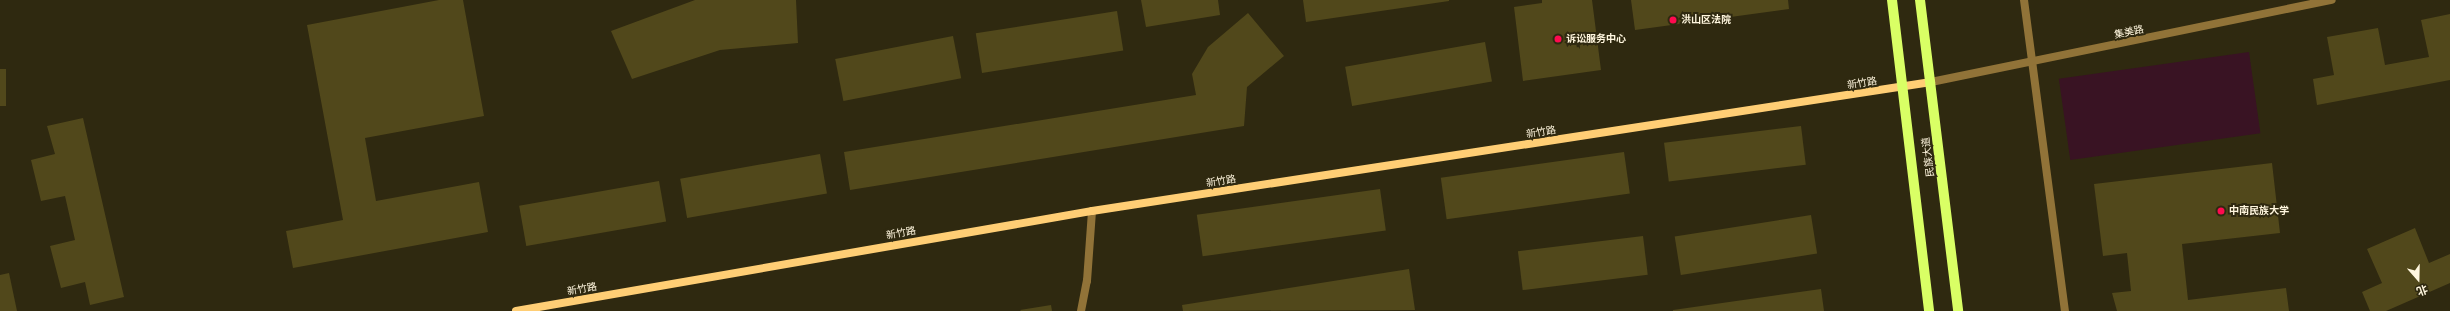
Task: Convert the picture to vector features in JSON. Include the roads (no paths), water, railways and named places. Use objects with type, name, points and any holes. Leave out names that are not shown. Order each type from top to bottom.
[{"type":"main road","name":"民族大道","points":[[1892,0],[1929,311]]},
{"type":"main road","name":"民族大道","points":[[1920,0],[1958,311]]},
{"type":"main road","name":"新竹路","points":[[516,311],[1092,211],[1931,82]]},
{"type":"street","points":[[2024,0],[2065,311]]},
{"type":"street","name":"集美路","points":[[1931,82],[2332,0]]},
{"type":"street","points":[[1081,311],[1087,281],[1092,211]]},
{"type":"place","name":"洪山区法院","points":[[1673,20]]},
{"type":"place","name":"诉讼服务中心","points":[[1558,39]]},
{"type":"place","name":"中南民族大学","points":[[2221,211]]}]
